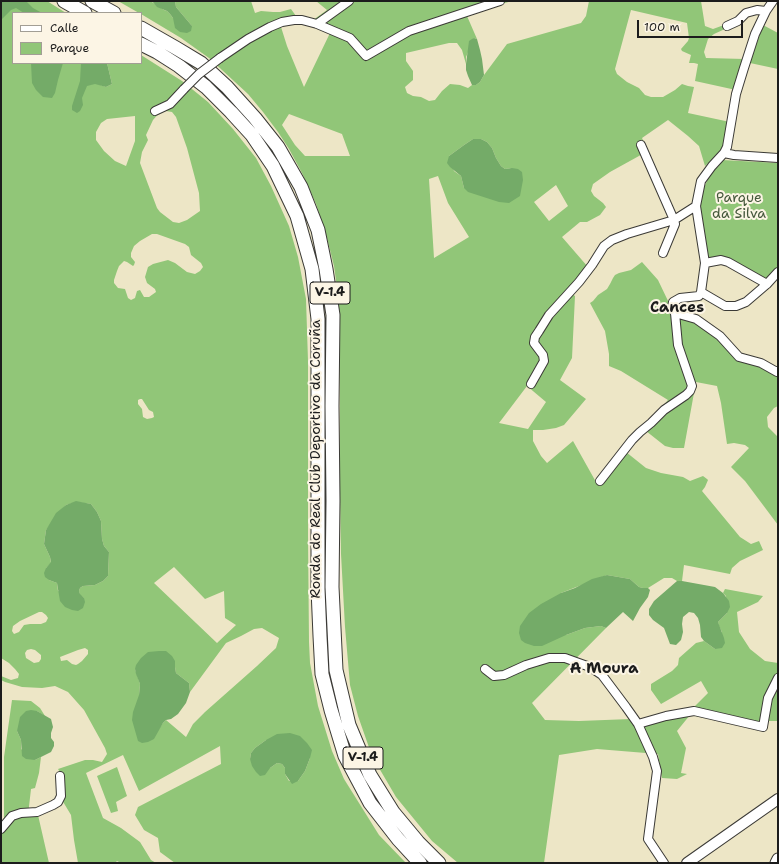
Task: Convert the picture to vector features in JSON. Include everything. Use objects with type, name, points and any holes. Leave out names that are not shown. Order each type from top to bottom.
[{"type":"highway","points":[[64,1],[83,12]]},
{"type":"highway","points":[[92,1],[112,12]]},
{"type":"highway","name":"Ronda do Real Club Deportivo da Coruña","points":[[142,29],[201,64],[227,87],[256,118],[278,147],[301,187],[318,230],[333,316],[332,587],[336,670],[349,725],[370,775],[393,812],[418,842],[439,863]]},
{"type":"highway","name":"Ronda do Real Club Deportivo da Coruña","points":[[142,44],[179,66],[206,87],[252,135],[273,166],[297,216],[312,269],[318,319],[318,589],[322,674],[331,710],[349,763],[370,803],[398,839],[420,863]]},
{"type":"main road","points":[[776,863],[778,859]]},
{"type":"street","points":[[317,24],[349,1]]},
{"type":"street","points":[[155,111],[170,104],[199,74],[220,58],[248,39],[282,22],[302,20],[317,24],[350,38],[366,56],[409,31],[500,1]]},
{"type":"street","points":[[600,481],[632,440],[664,410],[686,395],[692,386],[678,345],[675,313],[672,308],[673,302],[680,298],[700,296],[705,263],[696,206],[701,181],[724,153],[729,136],[736,94],[744,68],[755,34],[766,11],[773,1]]},
{"type":"street","points":[[727,26],[738,21],[746,13],[757,10],[766,11]]},
{"type":"street","points":[[641,145],[674,220],[674,224],[663,253]]},
{"type":"street","points":[[724,153],[778,158]]},
{"type":"street","points":[[531,384],[544,361],[543,355],[534,343],[535,337],[548,315],[579,282],[604,246],[612,240],[627,234],[674,220],[696,206]]},
{"type":"street","points":[[705,263],[721,260],[728,262],[767,284]]},
{"type":"street","points":[[701,292],[725,306],[736,306],[746,302],[767,284],[778,272]]},
{"type":"street","points":[[675,313],[696,319],[720,336],[739,357],[761,363],[778,371]]},
{"type":"street","points":[[485,669],[494,676],[504,675],[526,665],[549,658],[565,658],[590,668],[602,675],[638,724],[653,757],[657,771],[648,839],[664,863]]},
{"type":"street","points":[[638,724],[666,716],[694,711],[763,727],[768,698],[778,678]]},
{"type":"street","points":[[1,829],[12,816],[20,813],[37,812],[58,802],[61,796],[60,776]]},
{"type":"street","points":[[687,863],[777,801]]},
{"type":"green space","points":[[1,1],[47,1],[64,12],[12,12],[12,64],[93,64],[89,85],[95,83],[106,87],[112,84],[107,64],[142,64],[142,56],[182,81],[208,102],[233,129],[256,158],[271,186],[289,226],[298,257],[306,299],[308,361],[310,663],[318,706],[332,751],[344,779],[379,835],[406,863],[175,863],[160,852],[158,838],[144,830],[135,815],[138,807],[221,764],[220,746],[139,791],[123,755],[86,773],[103,818],[121,828],[140,842],[151,860],[156,863],[121,863],[117,861],[115,863],[78,863],[71,815],[62,800],[62,775],[58,769],[85,760],[102,762],[107,754],[105,748],[84,710],[68,692],[55,686],[42,688],[22,687],[1,680],[1,676],[11,680],[18,678],[19,674],[9,663],[1,658]],"holes":[[[166,111],[172,112],[176,117],[187,148],[199,193],[200,211],[187,220],[179,223],[173,222],[157,208],[140,163],[142,152],[148,140],[146,135],[153,120],[160,112]],[[135,116],[135,141],[126,166],[115,161],[104,151],[96,140],[96,132],[101,123],[107,119]],[[152,234],[157,234],[185,244],[189,247],[191,255],[201,263],[203,267],[195,274],[187,272],[175,263],[168,260],[153,264],[148,267],[145,277],[147,283],[155,289],[156,292],[149,297],[144,297],[140,290],[137,291],[135,298],[131,300],[128,298],[125,289],[118,288],[114,283],[114,280],[119,266],[124,261],[133,266],[134,265],[135,262],[131,257],[134,246]],[[142,399],[149,410],[153,412],[154,417],[147,419],[143,417],[142,409],[138,404],[138,400]],[[76,502],[91,504],[101,521],[102,539],[104,546],[109,552],[108,576],[103,581],[95,585],[83,586],[80,588],[80,595],[84,598],[58,591],[57,583],[49,580],[46,568],[51,563],[44,544],[46,530],[66,505]],[[174,567],[205,599],[224,591],[225,618],[236,625],[217,643],[154,583]],[[39,612],[42,612],[48,618],[46,622],[41,624],[24,625],[19,632],[14,634],[12,631],[13,626]],[[262,628],[279,638],[276,648],[205,712],[193,724],[186,737],[166,720],[158,730],[139,695],[140,684],[135,669],[175,661],[176,673],[189,683],[190,692],[226,643],[254,629]],[[85,648],[88,650],[88,654],[76,665],[67,660],[61,661],[60,657]],[[27,650],[35,650],[41,655],[41,659],[39,662],[34,663],[26,658],[25,653]],[[266,740],[310,758],[305,771],[298,781],[289,781],[285,774],[285,768],[282,764],[277,763],[270,768],[250,759],[251,753]]]},
{"type":"green space","points":[[1,1],[26,1],[33,8],[40,12],[22,12],[16,8],[11,10],[1,19]]},
{"type":"green space","points":[[118,1],[152,1],[167,11],[173,18],[192,26],[176,7],[175,1],[251,1],[255,13],[261,11],[280,12],[291,9],[296,16],[313,20],[327,10],[316,1],[512,1],[467,16],[477,39],[474,38],[466,57],[466,64],[462,50],[457,43],[449,43],[406,53],[406,61],[413,71],[413,80],[405,87],[407,93],[429,101],[435,100],[450,84],[468,88],[472,85],[476,85],[480,82],[507,44],[581,23],[586,16],[589,1],[701,1],[705,26],[713,29],[724,25],[725,29],[714,34],[708,39],[704,52],[706,58],[745,59],[736,90],[695,81],[698,64],[689,63],[691,55],[682,51],[681,49],[689,38],[687,23],[631,10],[615,69],[617,74],[627,82],[639,88],[645,95],[651,97],[663,97],[682,84],[694,87],[688,113],[730,122],[723,147],[705,166],[699,146],[668,120],[642,138],[648,151],[610,172],[593,184],[591,191],[594,196],[606,207],[600,215],[587,222],[580,222],[562,237],[588,267],[571,293],[575,296],[572,358],[560,380],[586,399],[564,425],[556,428],[533,430],[533,441],[541,456],[547,463],[573,441],[597,482],[668,400],[621,371],[609,366],[609,354],[605,331],[590,303],[607,289],[615,275],[631,270],[642,262],[658,280],[669,303],[669,308],[700,324],[758,365],[778,374],[778,406],[774,408],[767,417],[768,427],[778,437],[778,525],[745,481],[731,467],[749,448],[745,445],[734,443],[727,444],[717,386],[696,382],[684,448],[665,446],[646,431],[626,452],[646,468],[661,473],[683,477],[690,481],[703,476],[708,480],[702,491],[740,537],[751,544],[759,541],[763,550],[740,561],[732,568],[730,574],[684,565],[682,581],[677,581],[672,578],[664,578],[648,588],[643,588],[639,587],[630,579],[607,575],[561,593],[566,635],[585,628],[601,626],[606,628],[532,703],[545,720],[579,721],[631,719],[635,725],[693,708],[708,693],[701,681],[661,704],[651,690],[651,684],[672,671],[678,665],[679,658],[696,643],[704,641],[715,649],[722,632],[718,622],[727,613],[726,596],[723,593],[725,589],[763,596],[758,602],[737,612],[739,632],[750,649],[765,661],[778,663],[778,721],[768,721],[766,729],[690,715],[677,731],[686,748],[681,773],[687,774],[677,779],[662,778],[658,754],[597,749],[559,755],[544,863],[458,863],[432,841],[396,797],[372,756],[358,716],[350,685],[341,554],[338,295],[334,266],[327,238],[316,204],[302,173],[278,132],[248,94],[209,58],[181,38],[142,15],[142,12],[137,12]],"holes":[[[299,22],[330,33],[304,87],[281,27]],[[289,114],[342,134],[350,156],[305,156],[295,145],[282,125]],[[473,139],[481,139],[487,142],[492,148],[501,166],[505,169],[512,168],[464,188],[461,176],[454,171],[449,156]],[[438,176],[448,203],[469,237],[434,258],[429,179]],[[556,185],[568,206],[549,221],[534,202]],[[527,386],[546,402],[528,429],[499,423]]]},
{"type":"green space","points":[[152,1],[175,1],[176,7],[192,26],[191,31],[187,33],[180,32],[175,28],[173,18],[170,14],[167,11],[157,7]]},
{"type":"green space","points":[[763,25],[778,33],[778,69],[750,63]]},
{"type":"green space","points":[[474,38],[477,39],[480,50],[484,75],[480,82],[476,85],[472,85],[466,70],[466,64],[469,41]]},
{"type":"green space","points":[[31,64],[63,64],[55,93],[52,98],[43,97],[32,83]]},
{"type":"green space","points":[[81,64],[107,64],[112,84],[106,87],[95,84],[87,86],[82,98],[83,105],[77,113],[72,110],[72,106],[80,81]]},
{"type":"green space","points":[[473,139],[481,139],[487,142],[492,148],[501,166],[505,169],[518,169],[522,172],[523,180],[520,196],[509,203],[499,202],[468,192],[464,188],[461,176],[447,163],[449,156]]},
{"type":"green space","name":"Parque da Silva","points":[[722,160],[778,163],[778,269],[768,280],[709,259],[699,206],[702,192],[707,181]]},
{"type":"green space","points":[[76,501],[91,504],[97,512],[101,521],[104,546],[109,552],[108,576],[103,581],[95,585],[83,586],[80,588],[80,594],[84,598],[85,602],[83,608],[78,611],[65,607],[60,601],[57,583],[45,577],[44,573],[51,562],[44,544],[46,530],[56,513],[66,505]]},
{"type":"green space","points":[[607,575],[630,579],[639,587],[648,588],[650,590],[648,597],[633,621],[623,612],[606,628],[601,626],[585,628],[542,646],[534,646],[521,640],[519,633],[520,626],[529,613],[541,604],[561,593],[575,588],[592,579]]},
{"type":"green space","points":[[677,581],[715,587],[723,593],[729,601],[730,607],[727,613],[718,622],[725,643],[722,648],[715,649],[704,641],[701,637],[698,618],[694,613],[689,612],[683,617],[683,632],[681,640],[676,645],[670,644],[664,628],[649,615],[649,609],[654,601]]},
{"type":"green space","points":[[166,651],[172,656],[175,661],[176,673],[189,683],[190,692],[186,703],[178,714],[163,723],[154,739],[142,743],[138,741],[132,720],[139,695],[140,684],[135,669],[141,658],[148,652]]},
{"type":"green space","points":[[12,700],[31,701],[40,708],[45,716],[37,711],[17,731],[21,740],[21,749],[35,760],[41,757],[35,788],[31,789],[28,815],[38,815],[49,863],[1,863],[1,821],[4,820],[4,757]]},
{"type":"green space","points":[[26,711],[37,711],[51,719],[53,727],[51,738],[54,742],[54,746],[51,752],[35,760],[26,759],[22,756],[21,740],[17,731],[20,717]]},
{"type":"green space","points":[[290,733],[300,736],[312,750],[305,771],[298,781],[292,784],[285,774],[285,768],[282,764],[277,763],[270,768],[265,775],[260,776],[252,766],[250,759],[251,753],[255,748],[277,734]]},
{"type":"green space","points":[[117,767],[127,796],[116,802],[118,811],[111,813],[97,776]]},
{"type":"district","name":"Cances","points":[[677,308]]},
{"type":"district","name":"A Moura","points":[[604,669]]}]
